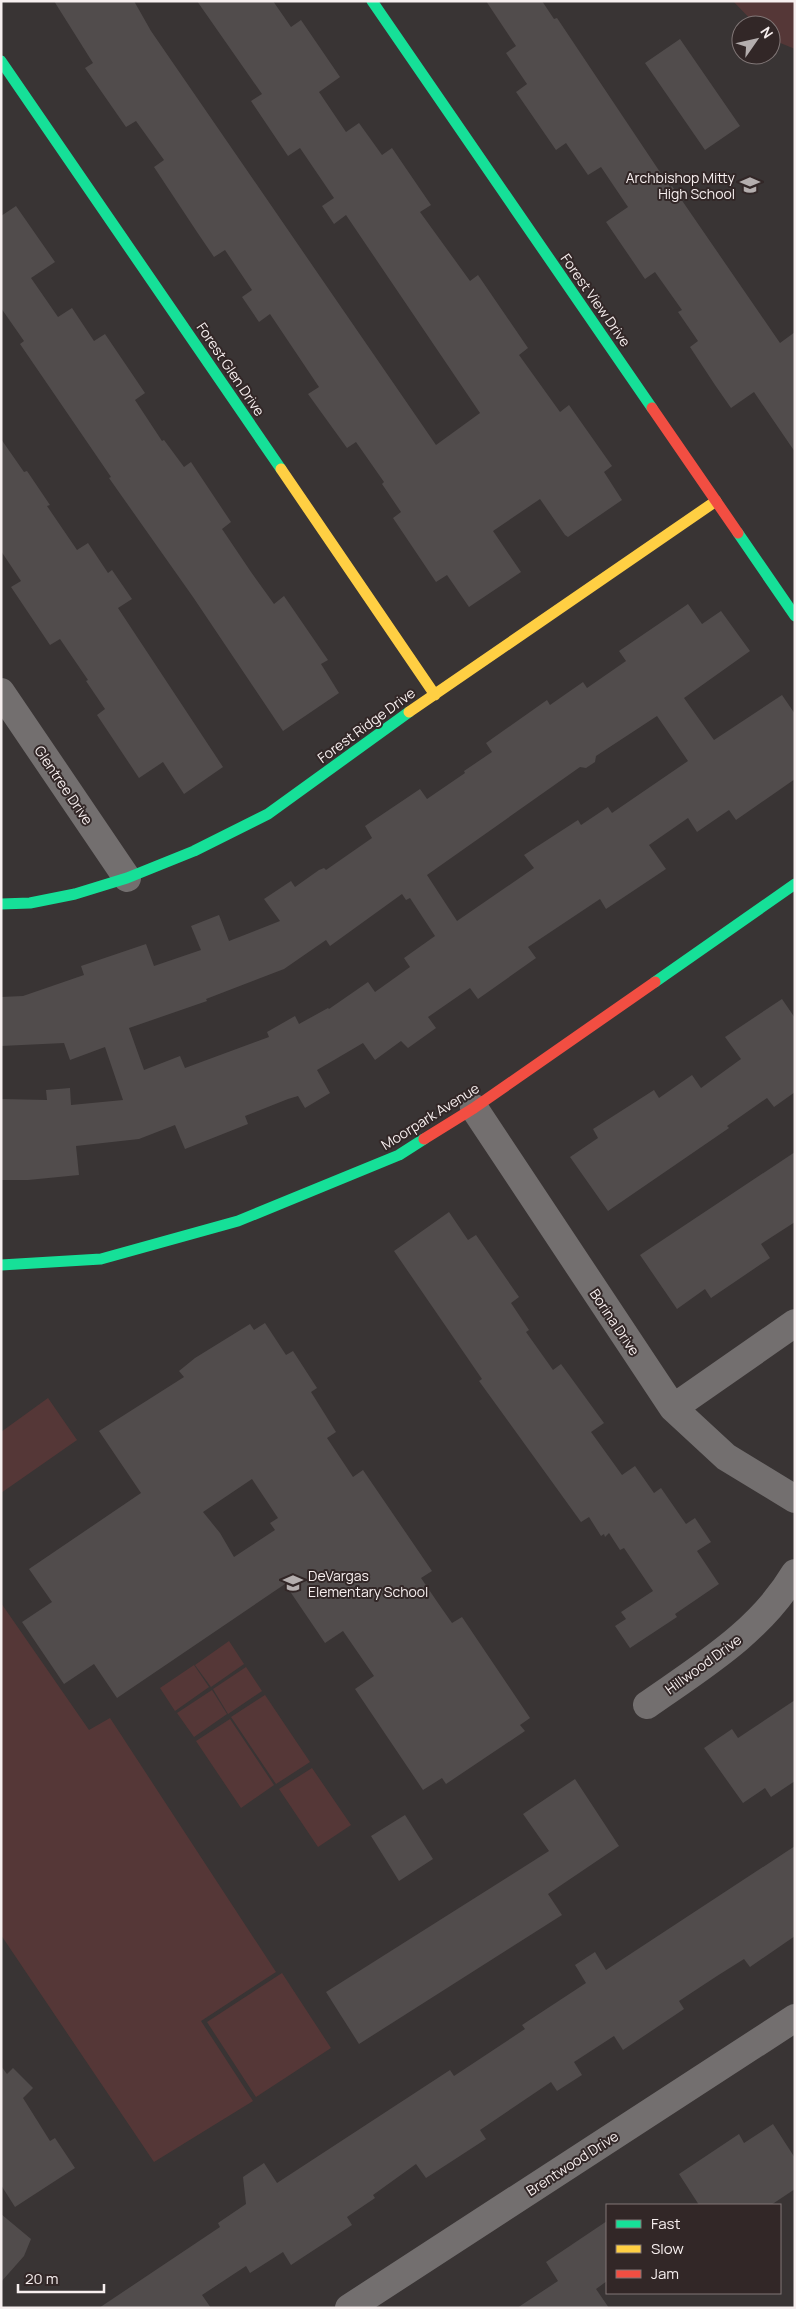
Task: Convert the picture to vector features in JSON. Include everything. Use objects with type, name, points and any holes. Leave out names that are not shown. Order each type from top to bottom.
[{"type":"street","name":"Forest View Drive","points":[[372,1],[795,616]]},
{"type":"street","name":"Forest Glen Drive","points":[[1,61],[434,695]]},
{"type":"street","name":"Forest Ridge Drive","points":[[1,904],[30,904],[75,894],[127,878],[194,851],[268,814],[434,695],[716,501]]},
{"type":"street","name":"Glentree Drive","points":[[1,692],[127,878]]},
{"type":"street","name":"Moorpark Avenue","points":[[1,1265],[101,1258],[238,1221],[399,1155],[474,1108],[795,884]]},
{"type":"street","name":"Borina Drive","points":[[474,1108],[673,1408],[726,1457],[795,1499]]},
{"type":"street","points":[[673,1408],[795,1322]]},
{"type":"street","name":"Hillwood Drive","points":[[647,1706],[741,1638],[786,1588],[795,1574]]},
{"type":"street","name":"Brentwood Drive","points":[[349,2308],[792,2025]]},
{"type":"shaded area","points":[[733,1],[795,1],[795,49],[781,43],[781,15],[746,15]]},
{"type":"shaded area","points":[[48,1398],[77,1440],[1,1493],[1,1432]]},
{"type":"shaded area","points":[[1,1603],[89,1730],[110,1718],[276,1972],[201,2021],[253,2101],[154,2162],[1,1935]]},
{"type":"shaded area","points":[[229,1641],[244,1664],[211,1687],[195,1665]]},
{"type":"shaded area","points":[[194,1665],[209,1687],[175,1711],[160,1688]]},
{"type":"shaded area","points":[[246,1667],[262,1691],[228,1714],[213,1689]]},
{"type":"shaded area","points":[[212,1690],[227,1714],[194,1737],[177,1713]]},
{"type":"shaded area","points":[[265,1695],[310,1762],[276,1784],[231,1717]]},
{"type":"shaded area","points":[[230,1719],[274,1785],[241,1808],[196,1741]]},
{"type":"shaded area","points":[[312,1768],[351,1825],[318,1847],[279,1789]]},
{"type":"shaded area","points":[[282,1973],[331,2048],[256,2097],[207,2022]]},
{"type":"building","points":[[54,1],[134,1],[151,31],[436,445],[480,413],[346,215],[334,224],[322,206],[334,198],[300,148],[288,156],[251,101],[262,94],[197,1],[273,1],[291,27],[301,20],[340,77],[319,92],[346,132],[359,123],[382,155],[392,148],[431,205],[420,212],[470,281],[478,275],[528,348],[519,355],[560,412],[569,405],[612,466],[604,472],[622,500],[568,537],[540,499],[493,531],[521,572],[469,607],[447,575],[436,582],[393,518],[401,512],[382,484],[384,482],[356,442],[347,448],[308,394],[319,387],[270,314],[259,322],[242,297],[252,290],[225,250],[214,257],[154,167],[164,160],[136,121],[126,127],[85,68],[93,63]]},
{"type":"building","points":[[486,1],[542,1],[554,19],[557,18],[670,187],[672,186],[780,343],[795,332],[795,452],[754,392],[731,408],[715,385],[690,347],[698,341],[678,312],[682,310],[655,272],[645,279],[606,222],[628,207],[601,167],[588,175],[566,143],[556,150],[516,92],[527,84],[506,53],[516,46]]},
{"type":"building","points":[[680,39],[740,126],[705,150],[645,63]]},
{"type":"building","points":[[16,206],[55,262],[31,278],[58,317],[72,308],[94,341],[105,334],[145,393],[135,400],[162,441],[164,440],[184,467],[191,462],[231,522],[222,529],[251,572],[274,604],[284,596],[328,660],[321,664],[339,693],[283,731],[193,597],[109,478],[111,477],[20,344],[24,341],[1,308],[1,216]]},
{"type":"building","points":[[1,439],[24,472],[27,471],[50,505],[47,506],[77,550],[88,543],[108,573],[112,570],[132,599],[118,608],[223,767],[184,794],[163,762],[139,778],[97,715],[105,709],[86,681],[88,680],[60,639],[50,645],[11,587],[21,581],[1,551]]},
{"type":"building","points":[[688,604],[702,624],[721,611],[750,651],[684,698],[714,740],[782,695],[795,714],[795,779],[736,820],[729,810],[697,832],[688,818],[649,845],[666,869],[606,909],[600,899],[528,947],[536,958],[478,999],[470,988],[428,1017],[436,1028],[408,1048],[401,1041],[375,1060],[363,1043],[317,1070],[330,1093],[305,1108],[298,1096],[288,1099],[245,1116],[248,1124],[185,1149],[175,1125],[139,1139],[76,1146],[79,1175],[28,1180],[1,1180],[1,1099],[47,1100],[46,1090],[70,1088],[71,1105],[123,1100],[105,1047],[70,1060],[64,1043],[1,1046],[1,997],[23,996],[84,975],[81,966],[146,944],[154,966],[201,950],[191,926],[219,915],[229,941],[280,921],[264,899],[291,881],[295,887],[319,870],[324,868],[326,870],[372,838],[365,826],[420,789],[427,799],[465,773],[464,771],[492,752],[486,743],[547,700],[550,705],[583,682],[587,688],[626,661],[619,651]],"holes":[[[657,716],[688,761],[612,813],[608,807],[581,825],[578,820],[524,855],[534,868],[457,921],[427,875],[580,767],[586,768],[595,762],[596,756]],[[402,894],[406,900],[410,898],[435,936],[404,958],[410,967],[375,992],[368,982],[329,1009],[299,1024],[295,1016],[267,1032],[269,1037],[185,1068],[180,1056],[144,1070],[129,1028],[207,1001],[206,999],[284,969],[326,940],[330,946]]]},
{"type":"building","points":[[782,999],[795,1018],[795,1092],[774,1107],[767,1098],[727,1126],[729,1128],[608,1211],[570,1157],[598,1138],[593,1129],[654,1090],[659,1098],[692,1075],[701,1088],[741,1059],[725,1037]]},
{"type":"building","points":[[795,1152],[795,1222],[761,1244],[770,1258],[711,1298],[705,1289],[677,1309],[640,1255]]},
{"type":"building","points":[[449,1212],[468,1240],[476,1235],[519,1297],[511,1303],[529,1330],[526,1332],[553,1370],[561,1364],[604,1423],[591,1432],[622,1475],[635,1466],[654,1493],[661,1488],[686,1524],[695,1518],[711,1542],[697,1551],[719,1584],[675,1614],[677,1617],[630,1648],[615,1626],[626,1619],[621,1612],[653,1591],[624,1548],[620,1550],[609,1533],[605,1537],[604,1534],[601,1536],[589,1517],[581,1522],[479,1381],[482,1379],[394,1251]]},
{"type":"building","points":[[265,1323],[286,1355],[293,1351],[317,1388],[311,1392],[336,1432],[327,1438],[353,1477],[363,1470],[432,1571],[421,1578],[452,1623],[462,1617],[530,1718],[520,1725],[525,1731],[446,1784],[442,1778],[423,1790],[355,1689],[374,1676],[343,1631],[325,1643],[285,1584],[117,1698],[94,1664],[64,1684],[22,1622],[52,1602],[29,1569],[141,1493],[99,1431],[184,1377],[179,1371],[195,1358],[250,1324],[254,1330]],"holes":[[[252,1479],[278,1518],[270,1523],[275,1530],[234,1557],[220,1533],[203,1512]]]},
{"type":"building","points":[[795,1700],[795,1781],[771,1797],[765,1788],[743,1803],[704,1748],[732,1729],[738,1738]]},
{"type":"building","points":[[575,1779],[619,1846],[548,1894],[562,1915],[359,2044],[326,1992],[549,1851],[523,1814]]},
{"type":"building","points":[[405,1815],[433,1859],[399,1881],[371,1836]]},
{"type":"building","points":[[795,1846],[795,1936],[750,1967],[744,1959],[717,1976],[679,2001],[684,2009],[623,2050],[614,2036],[574,2062],[582,2075],[557,2091],[551,2082],[480,2130],[486,2139],[426,2178],[416,2164],[373,2195],[375,2198],[347,2217],[352,2225],[291,2265],[283,2252],[250,2273],[246,2266],[202,2295],[211,2308],[99,2308],[220,2227],[218,2223],[246,2204],[243,2177],[264,2163],[277,2183],[450,2070],[454,2076],[525,2029],[522,2025],[586,1983],[575,1965],[595,1952],[606,1970]]},
{"type":"building","points":[[1,2066],[7,2074],[13,2068],[33,2088],[23,2098],[50,2141],[55,2138],[75,2168],[15,2207],[1,2185]]},
{"type":"building","points":[[773,2124],[795,2158],[795,2189],[772,2204],[698,2204],[679,2174],[739,2134],[744,2143]]},
{"type":"building","points":[[1,2214],[31,2239],[24,2256],[1,2282]]},
{"type":"building","points":[[606,2222],[606,2282],[596,2289],[609,2308],[517,2308],[558,2281],[546,2262]]},
{"type":"traffic: fast","points":[[372,1],[652,408]]},
{"type":"traffic: fast","points":[[1,61],[281,469]]},
{"type":"traffic: fast","points":[[738,533],[795,616]]},
{"type":"traffic: fast","points":[[1,904],[30,903],[75,894],[127,878],[194,851],[268,814],[409,712]]},
{"type":"traffic: fast","points":[[655,982],[795,884]]},
{"type":"traffic: fast","points":[[1,1265],[101,1259],[238,1221],[399,1155],[424,1139]]},
{"type":"traffic: slow","points":[[281,469],[435,695]]},
{"type":"traffic: slow","points":[[409,712],[716,501]]},
{"type":"traffic: jam","points":[[652,408],[738,533]]},
{"type":"traffic: jam","points":[[424,1139],[474,1108],[655,982]]},
{"type":"place","name":"Archbishop Mitty High School","points":[[750,185]]},
{"type":"place","name":"DeVargas Elementary School","points":[[293,1583]]}]
